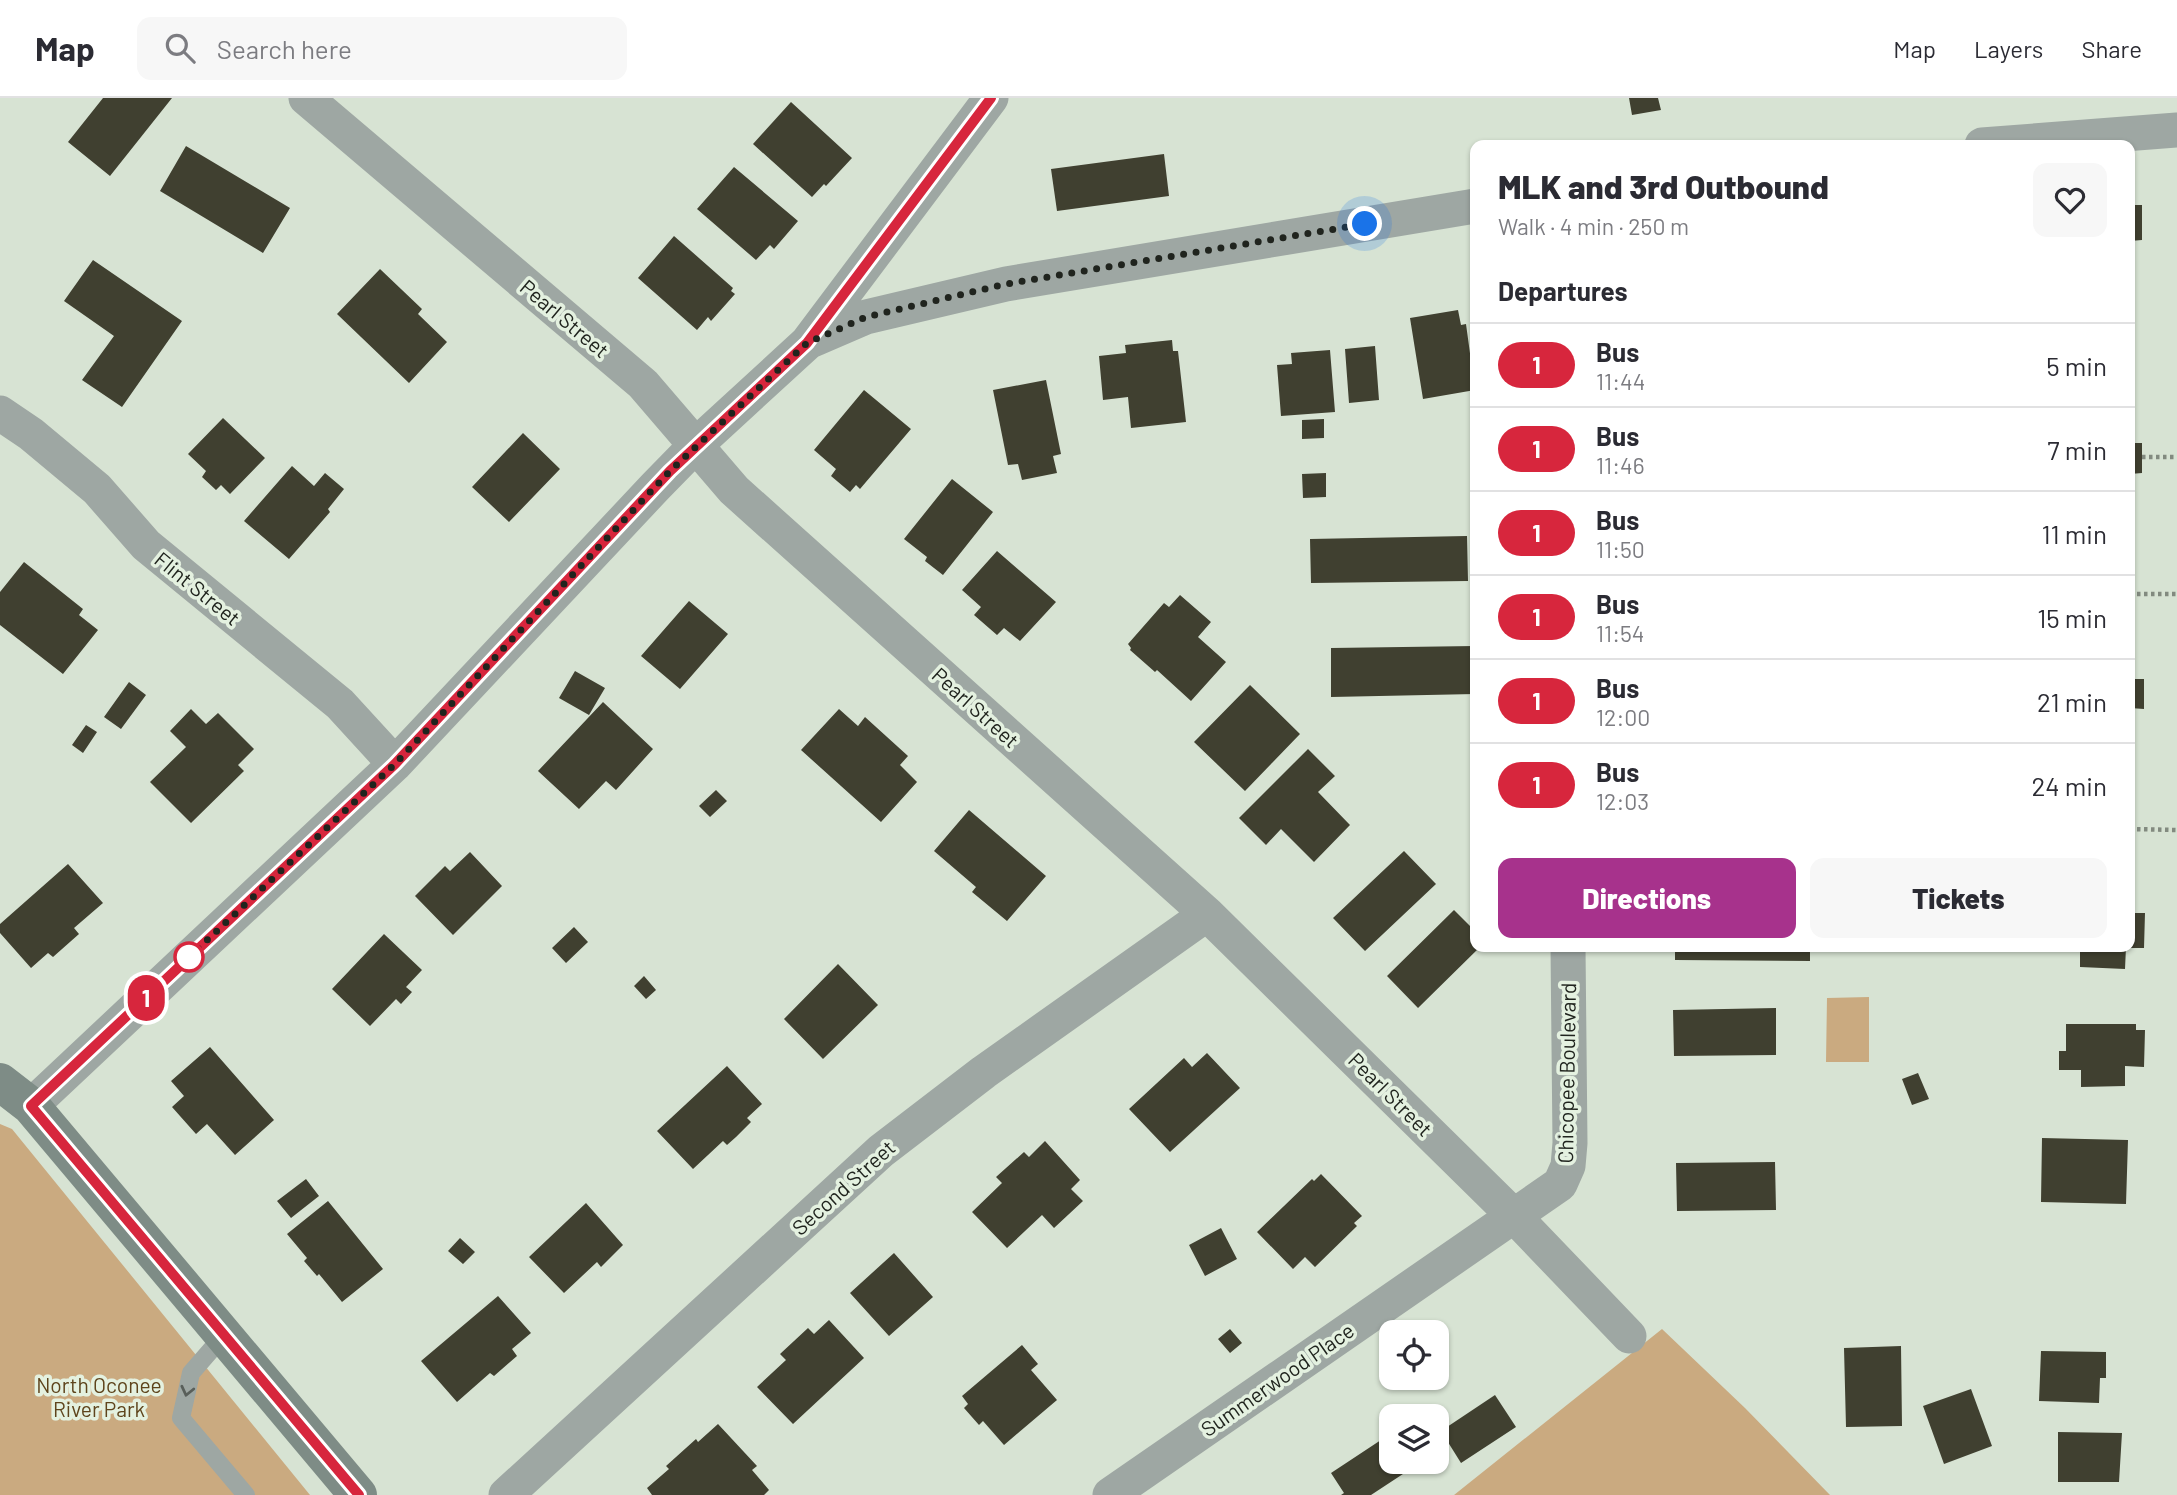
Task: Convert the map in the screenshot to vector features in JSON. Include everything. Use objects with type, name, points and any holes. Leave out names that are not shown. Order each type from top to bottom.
[{"type":"street","name":"Pearl Street","points":[[306,98],[643,384],[734,490],[1207,914],[1514,1216],[1629,1336]]},
{"type":"street","points":[[31,1106],[395,764],[697,444],[807,343],[991,98]]},
{"type":"street","points":[[2047,140],[2177,130]]},
{"type":"street","points":[[807,343],[866,317],[1006,284],[1470,207]]},
{"type":"street","name":"Flint Street","points":[[0,413],[31,434],[97,489],[146,545],[340,704],[395,764]]},
{"type":"street","name":"Second Street","points":[[506,1495],[881,1151],[985,1072],[1207,914]]},
{"type":"street","name":"Chicopee Boulevard","points":[[1514,1216],[1560,1184],[1568,1166],[1567,952]]},
{"type":"street","points":[[0,1082],[31,1106],[359,1495]]},
{"type":"street","name":"Summerwood Place","points":[[1110,1495],[1514,1216]]},
{"type":"lane","points":[[224,1335],[191,1373],[181,1418],[246,1495]]},
{"type":"path","points":[[2142,457],[2177,457]]},
{"type":"path","points":[[2135,594],[2177,594]]},
{"type":"path","points":[[2135,829],[2177,830]]},
{"type":"green space","points":[[1869,997],[1869,1062],[1826,1062],[1827,998]]},
{"type":"green space","name":"North Oconee River Park","points":[[0,1124],[12,1129],[310,1495],[0,1495]]},
{"type":"green space","points":[[1662,1329],[1745,1408],[1830,1495],[1454,1495]]},
{"type":"building","points":[[103,98],[172,98],[110,176],[68,142]]},
{"type":"building","points":[[1629,98],[1658,98],[1661,110],[1632,115]]},
{"type":"building","points":[[791,102],[852,158],[812,197],[753,144]]},
{"type":"building","points":[[186,146],[290,208],[263,253],[160,191]]},
{"type":"building","points":[[1164,154],[1169,196],[1057,211],[1051,169]]},
{"type":"building","points":[[734,167],[798,221],[774,249],[770,245],[756,260],[697,209]]},
{"type":"building","points":[[2135,205],[2142,205],[2142,240],[2135,241]]},
{"type":"building","points":[[674,236],[733,288],[731,291],[735,294],[711,321],[708,317],[697,330],[638,278]]},
{"type":"building","points":[[93,260],[182,321],[122,407],[82,380],[114,336],[64,301]]},
{"type":"building","points":[[380,269],[422,309],[418,314],[447,342],[409,383],[337,314]]},
{"type":"building","points":[[1458,310],[1461,325],[1466,324],[1470,353],[1470,391],[1423,399],[1410,318]]},
{"type":"building","points":[[1172,340],[1173,351],[1178,351],[1186,422],[1131,428],[1128,397],[1103,400],[1099,356],[1126,353],[1125,345]]},
{"type":"building","points":[[1375,346],[1379,400],[1349,403],[1345,349]]},
{"type":"building","points":[[1330,350],[1335,412],[1281,416],[1277,365],[1292,364],[1291,353]]},
{"type":"building","points":[[1046,380],[1061,454],[1053,456],[1057,473],[1022,480],[1018,464],[1008,465],[993,390]]},
{"type":"building","points":[[864,390],[911,429],[860,489],[856,485],[850,492],[831,476],[836,469],[814,450]]},
{"type":"building","points":[[223,418],[265,458],[230,494],[221,485],[216,490],[202,477],[206,471],[188,454]]},
{"type":"building","points":[[1324,419],[1324,438],[1302,439],[1302,420]]},
{"type":"building","points":[[523,433],[560,469],[509,522],[472,487]]},
{"type":"building","points":[[2135,443],[2142,443],[2142,473],[2135,474]]},
{"type":"building","points":[[292,466],[314,486],[325,473],[344,489],[328,509],[330,512],[289,559],[244,521]]},
{"type":"building","points":[[1326,473],[1326,497],[1303,498],[1302,474]]},
{"type":"building","points":[[952,479],[993,512],[943,575],[925,561],[927,557],[904,539]]},
{"type":"building","points":[[1467,536],[1468,581],[1311,583],[1310,539]]},
{"type":"building","points":[[997,551],[1056,602],[1020,641],[1004,628],[997,635],[974,615],[981,607],[962,590]]},
{"type":"building","points":[[24,562],[83,609],[79,615],[98,630],[63,674],[0,625],[0,592]]},
{"type":"building","points":[[1180,595],[1211,622],[1198,637],[1226,662],[1191,701],[1130,650],[1128,644],[1164,603],[1169,607]]},
{"type":"building","points":[[689,601],[728,634],[680,689],[641,656]]},
{"type":"building","points":[[1470,646],[1470,694],[1331,697],[1331,648]]},
{"type":"building","points":[[575,671],[605,688],[589,715],[559,698]]},
{"type":"building","points":[[2135,679],[2144,679],[2144,709],[2135,708]]},
{"type":"building","points":[[129,682],[146,695],[121,729],[104,717]]},
{"type":"building","points":[[1250,685],[1300,734],[1245,791],[1194,742]]},
{"type":"building","points":[[603,702],[653,749],[616,790],[606,781],[579,809],[538,771]]},
{"type":"building","points":[[191,709],[206,724],[218,713],[254,749],[238,765],[244,771],[191,823],[150,782],[186,747],[170,731]]},
{"type":"building","points":[[839,709],[858,726],[865,717],[908,756],[900,765],[917,782],[881,822],[801,750]]},
{"type":"building","points":[[86,725],[97,732],[83,753],[72,745]]},
{"type":"building","points":[[1308,749],[1335,776],[1318,792],[1350,825],[1314,862],[1281,829],[1266,845],[1239,818]]},
{"type":"building","points":[[716,790],[727,801],[710,817],[699,806]]},
{"type":"building","points":[[969,810],[1046,876],[1007,921],[972,892],[976,887],[934,851]]},
{"type":"building","points":[[1404,851],[1436,884],[1365,951],[1333,918]]},
{"type":"building","points":[[470,852],[502,886],[453,935],[415,896],[445,866],[450,871]]},
{"type":"building","points":[[68,864],[103,903],[74,928],[79,934],[53,957],[48,953],[31,968],[0,933],[0,924]]},
{"type":"building","points":[[1454,910],[1470,926],[1470,952],[1475,952],[1418,1008],[1387,976]]},
{"type":"building","points":[[2135,913],[2145,913],[2144,948],[2135,948]]},
{"type":"building","points":[[574,927],[588,942],[566,963],[552,948]]},
{"type":"building","points":[[384,934],[422,970],[406,987],[412,992],[401,1004],[396,999],[370,1026],[332,989]]},
{"type":"building","points":[[1675,952],[1810,952],[1810,961],[1675,960]]},
{"type":"building","points":[[2080,952],[2126,952],[2125,969],[2080,967]]},
{"type":"building","points":[[838,964],[878,1005],[823,1059],[784,1019]]},
{"type":"building","points":[[644,976],[656,990],[646,999],[634,986]]},
{"type":"building","points":[[1776,1008],[1776,1055],[1674,1056],[1673,1010]]},
{"type":"building","points":[[2066,1024],[2136,1024],[2136,1030],[2145,1030],[2144,1067],[2125,1066],[2125,1086],[2081,1087],[2081,1070],[2059,1070],[2059,1051],[2066,1051]]},
{"type":"building","points":[[210,1047],[274,1120],[235,1155],[207,1124],[196,1134],[172,1107],[184,1096],[171,1081]]},
{"type":"building","points":[[1207,1053],[1240,1088],[1170,1152],[1129,1109],[1184,1058],[1192,1067]]},
{"type":"building","points":[[727,1066],[762,1104],[747,1118],[751,1122],[736,1137],[727,1145],[723,1141],[693,1169],[657,1131]]},
{"type":"building","points":[[1918,1073],[1929,1099],[1912,1105],[1902,1079]]},
{"type":"building","points":[[2042,1138],[2128,1140],[2126,1204],[2041,1202]]},
{"type":"building","points":[[1045,1141],[1080,1180],[1071,1189],[1083,1201],[1054,1228],[1042,1215],[1007,1248],[972,1212],[1002,1183],[996,1177],[1024,1152],[1029,1157]]},
{"type":"building","points":[[1775,1162],[1776,1210],[1677,1211],[1676,1163]]},
{"type":"building","points":[[1321,1174],[1362,1216],[1354,1223],[1357,1226],[1315,1267],[1305,1257],[1293,1269],[1257,1232],[1312,1179],[1314,1181]]},
{"type":"building","points":[[306,1179],[319,1196],[291,1218],[277,1201]]},
{"type":"building","points":[[328,1201],[383,1269],[342,1302],[319,1274],[317,1276],[304,1261],[307,1258],[287,1234]]},
{"type":"building","points":[[586,1203],[623,1245],[601,1267],[597,1262],[564,1293],[529,1257]]},
{"type":"building","points":[[1221,1228],[1237,1259],[1205,1276],[1189,1245]]},
{"type":"building","points":[[460,1238],[475,1252],[463,1264],[448,1251]]},
{"type":"building","points":[[894,1253],[933,1297],[889,1336],[850,1293]]},
{"type":"building","points":[[498,1296],[531,1333],[512,1349],[517,1356],[494,1376],[490,1373],[457,1402],[421,1361]]},
{"type":"building","points":[[829,1320],[864,1358],[793,1424],[757,1387],[786,1360],[780,1354],[808,1328],[814,1334]]},
{"type":"building","points":[[1230,1329],[1242,1343],[1230,1353],[1218,1339]]},
{"type":"building","points":[[1022,1345],[1038,1364],[1031,1370],[1057,1400],[1004,1445],[983,1421],[979,1425],[964,1408],[968,1404],[962,1396]]},
{"type":"building","points":[[1901,1346],[1902,1426],[1846,1427],[1844,1348]]},
{"type":"building","points":[[2041,1351],[2106,1352],[2106,1378],[2100,1378],[2099,1403],[2039,1401]]},
{"type":"building","points":[[1971,1389],[1992,1446],[1944,1464],[1923,1406]]},
{"type":"building","points":[[1495,1395],[1516,1427],[1461,1463],[1449,1444],[1449,1426]]},
{"type":"building","points":[[718,1424],[757,1466],[752,1470],[769,1490],[764,1495],[652,1495],[647,1488],[669,1469],[666,1466],[696,1439],[698,1442]]},
{"type":"building","points":[[2058,1432],[2122,1433],[2119,1482],[2058,1482]]},
{"type":"building","points":[[1379,1441],[1379,1474],[1403,1474],[1371,1495],[1341,1495],[1344,1493],[1331,1473]]},
{"type":"bus line","name":"1","points":[[359,1495],[31,1106],[395,764],[670,471],[807,343],[991,98]]},
{"type":"route","points":[[189,957],[395,764],[670,471],[807,343],[866,317],[1006,284],[1365,224]]}]
